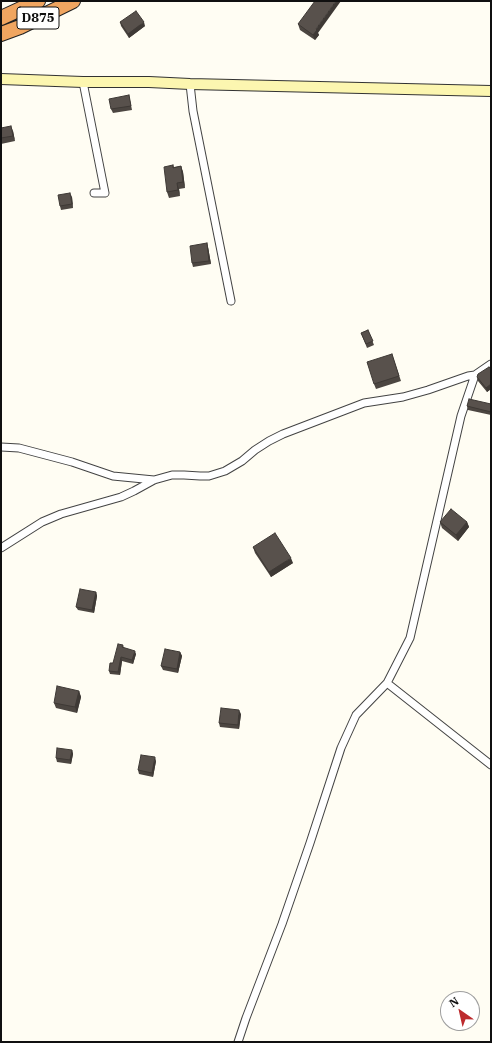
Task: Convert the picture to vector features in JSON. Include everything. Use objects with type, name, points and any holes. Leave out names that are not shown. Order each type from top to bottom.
[{"type":"highway","name":"D875","points":[[1,18],[38,1]]},
{"type":"highway","name":"D875","points":[[1,34],[20,27],[73,1]]},
{"type":"street","points":[[1,79],[491,91]]},
{"type":"street","points":[[83,82],[105,193],[94,193]]},
{"type":"street","points":[[190,84],[193,110],[231,301]]},
{"type":"street","points":[[1,548],[42,522],[61,514],[134,492],[154,480],[172,475],[209,476],[225,471],[242,461],[269,441],[283,434],[364,404],[409,395],[475,375],[491,364]]},
{"type":"street","points":[[238,1042],[282,924],[341,748],[356,715],[387,683],[410,638],[461,416],[475,375]]},
{"type":"street","points":[[1,447],[19,448],[72,462],[113,476],[154,480]]},
{"type":"street","points":[[387,683],[491,766]]},
{"type":"building","points":[[315,1],[336,1],[313,35],[298,24]]},
{"type":"building","points":[[136,11],[144,22],[128,34],[120,22]]},
{"type":"building","points":[[129,95],[131,106],[111,109],[109,99]]},
{"type":"building","points":[[11,126],[13,136],[1,138],[1,128]]},
{"type":"building","points":[[173,165],[173,168],[181,166],[183,182],[177,183],[178,190],[167,192],[164,167]]},
{"type":"building","points":[[70,193],[72,204],[60,206],[58,195]]},
{"type":"building","points":[[207,243],[209,261],[192,263],[190,246]]},
{"type":"building","points":[[368,330],[373,341],[366,344],[361,333]]},
{"type":"building","points":[[392,354],[399,376],[374,384],[367,362]]},
{"type":"building","points":[[489,367],[491,369],[491,384],[486,388],[477,377],[478,374]]},
{"type":"building","points":[[469,399],[491,404],[491,412],[467,406]]},
{"type":"building","points":[[451,509],[467,522],[456,535],[440,522]]},
{"type":"building","points":[[275,533],[291,558],[269,572],[253,547]]},
{"type":"building","points":[[80,589],[96,592],[92,610],[76,607]]},
{"type":"building","points":[[118,644],[123,645],[122,647],[135,651],[132,660],[121,657],[118,672],[109,671],[110,663],[113,663]]},
{"type":"building","points":[[165,649],[180,652],[177,669],[161,666]]},
{"type":"building","points":[[57,686],[79,691],[75,707],[54,703]]},
{"type":"building","points":[[221,708],[239,710],[238,725],[219,723]]},
{"type":"building","points":[[57,748],[72,750],[70,760],[56,758]]},
{"type":"building","points":[[141,755],[155,757],[152,773],[138,770]]}]
